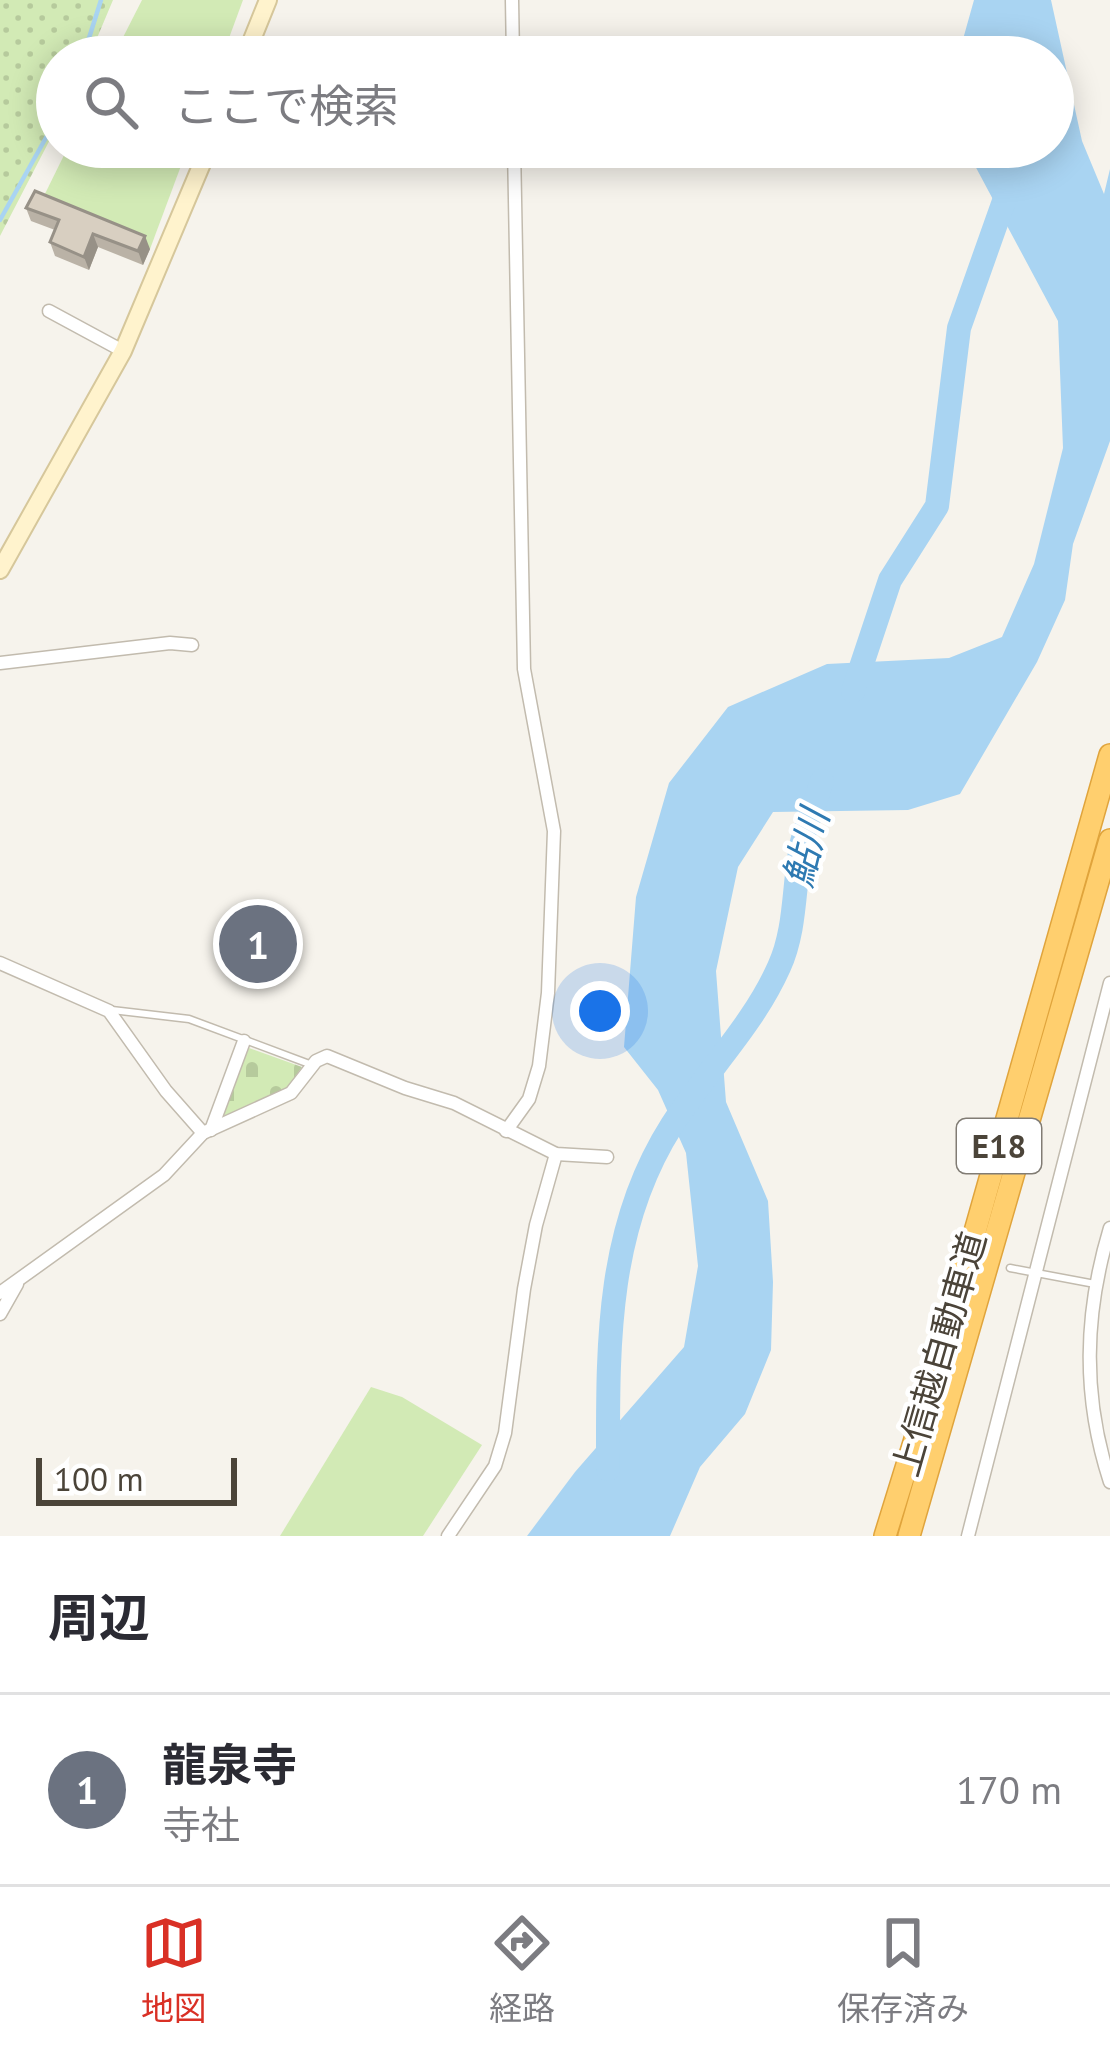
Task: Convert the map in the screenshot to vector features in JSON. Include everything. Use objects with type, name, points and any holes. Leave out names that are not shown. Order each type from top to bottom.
[{"type":"highway","name":"上信越自動車道","points":[[885,1536],[1110,755]]},
{"type":"highway","name":"上信越自動車道","points":[[909,1536],[1110,840]]},
{"type":"main road","points":[[253,36],[268,0]]},
{"type":"main road","points":[[0,570],[123,351],[199,168]]},
{"type":"street","points":[[512,0],[513,36]]},
{"type":"street","points":[[506,1131],[529,1099],[539,1066],[548,993],[554,831],[524,669],[514,168]]},
{"type":"street","points":[[49,311],[123,351]]},
{"type":"street","points":[[0,663],[170,643],[192,645]]},
{"type":"street","points":[[0,963],[109,1011],[166,1090],[207,1132]]},
{"type":"street","points":[[968,1536],[1110,983]]},
{"type":"street","points":[[207,1132],[244,1041]]},
{"type":"street","points":[[0,1293],[164,1175],[207,1132],[291,1093],[328,1056],[405,1088],[454,1102],[556,1154],[607,1157]]},
{"type":"street","points":[[448,1536],[495,1466],[505,1433],[528,1268],[556,1154]]},
{"type":"street","points":[[1110,1228],[1089,1336],[1088,1390],[1110,1482]]},
{"type":"street","points":[[0,1315],[17,1283]]},
{"type":"lane","points":[[109,1011],[189,1019],[313,1066]]},
{"type":"lane","points":[[1010,1268],[1097,1284]]},
{"type":"green space","points":[[0,0],[113,0],[98,36],[36,36],[36,167],[0,236]]},
{"type":"green space","points":[[142,0],[243,0],[230,36],[124,36]]},
{"type":"green space","points":[[58,168],[180,168],[150,249],[40,204]]},
{"type":"green space","points":[[249,1048],[302,1067],[285,1091],[220,1119]]},
{"type":"green space","points":[[371,1387],[402,1397],[482,1445],[423,1536],[280,1536]]},
{"type":"water","points":[[974,0],[1051,0],[1059,36],[964,36]]},
{"type":"water","points":[[1074,105],[1082,141],[1104,194],[1110,169],[1110,441],[1073,544],[1065,600],[1037,662],[960,794],[908,810],[773,812],[738,867],[716,971],[726,1102],[768,1201],[771,1350],[745,1414],[700,1467],[670,1536],[527,1536],[575,1472],[684,1347],[698,1266],[686,1153],[658,1090],[624,1047],[636,897],[669,783],[728,707],[827,664],[949,658],[1002,637],[1034,564],[1063,448],[1058,321],[976,168],[1074,168]]},
{"type":"building","points":[[35,191],[145,236],[138,251],[93,234],[84,257],[50,242],[59,220],[26,208]]},
{"type":"building","points":[[245,918],[273,927],[266,952],[237,944]]},
{"type":"waterway","points":[[90,36],[101,0]]},
{"type":"waterway","points":[[0,220],[36,156]]},
{"type":"waterway","name":"鮎川","points":[[853,691],[890,580],[937,506],[959,328],[1004,201],[1010,168]]},
{"type":"waterway","name":"鮎川","points":[[608,1469],[615,1291],[634,1206],[672,1125],[756,1009],[779,967],[789,937],[802,842],[822,781]]},
{"type":"place","name":"龍泉寺","points":[[258,944]]}]
